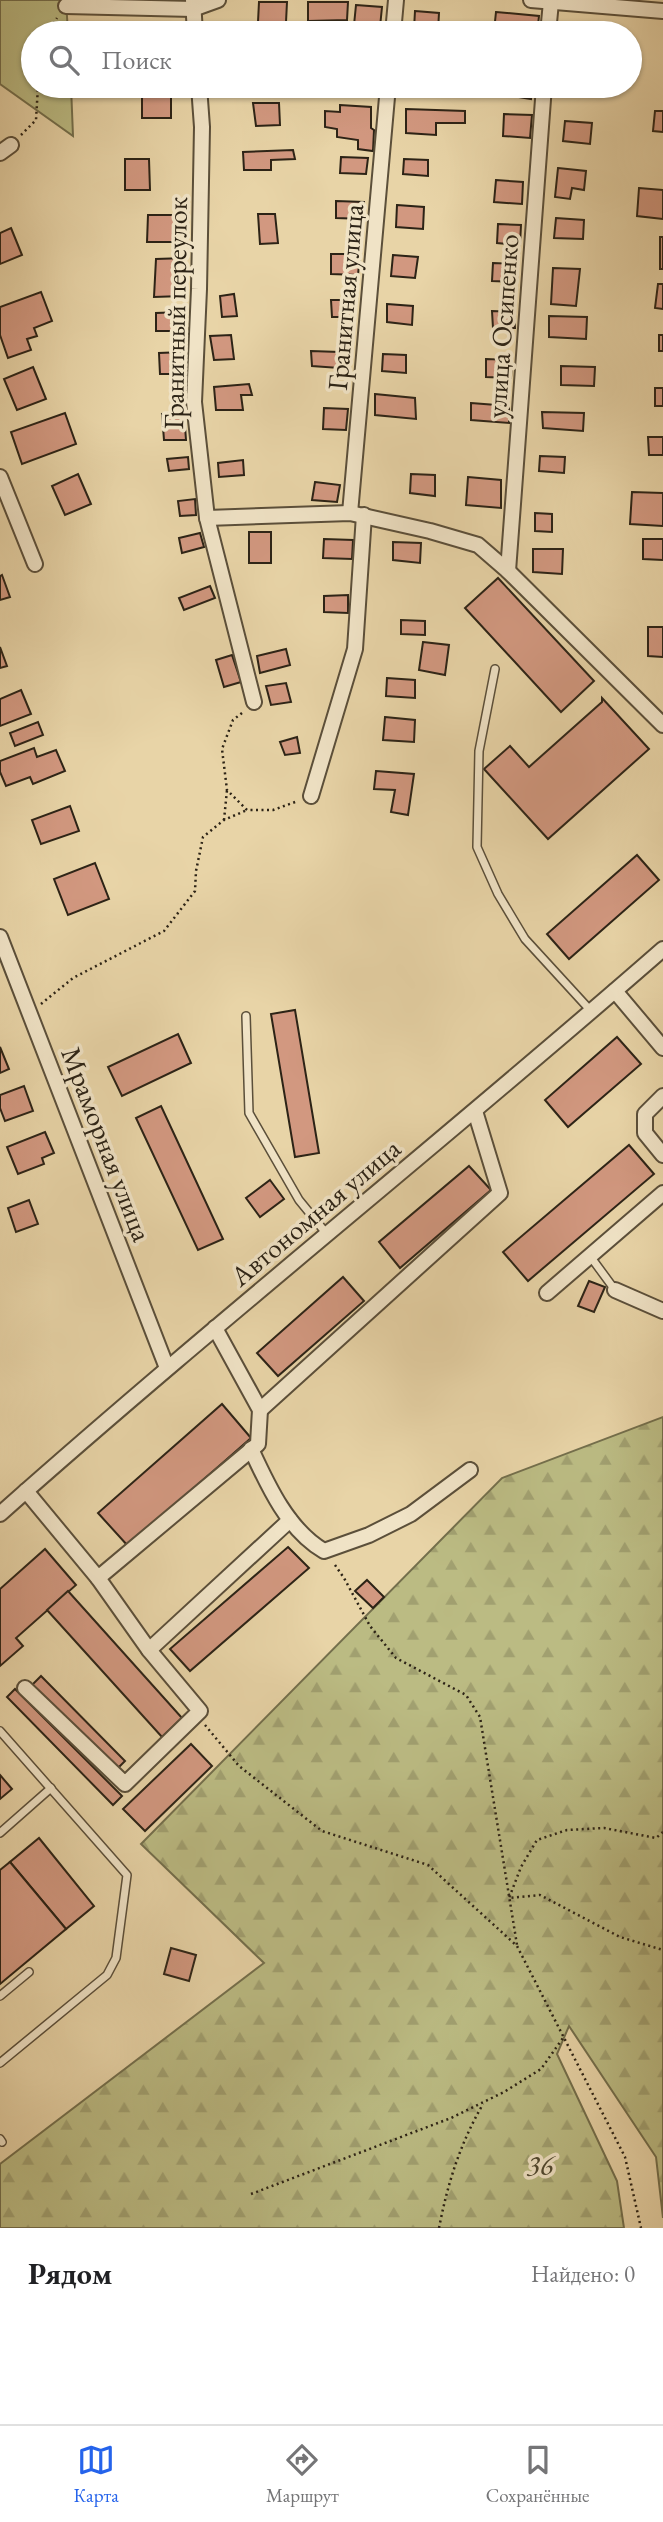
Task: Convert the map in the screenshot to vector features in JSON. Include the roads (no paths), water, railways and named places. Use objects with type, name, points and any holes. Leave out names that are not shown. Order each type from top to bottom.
[{"type":"street","points":[[66,6],[193,4],[218,0]]},
{"type":"street","points":[[394,21],[396,0]]},
{"type":"street","points":[[531,0],[640,5],[663,11]]},
{"type":"street","points":[[549,21],[551,2]]},
{"type":"street","name":"Гранитный переулок","points":[[200,98],[202,127],[199,289],[194,402],[207,518],[254,702]]},
{"type":"street","name":"Гранитная улица","points":[[311,796],[355,649],[357,514],[387,98]]},
{"type":"street","name":"улица Осипенко","points":[[508,571],[543,98]]},
{"type":"street","points":[[0,477],[35,564]]},
{"type":"street","points":[[207,518],[357,514],[478,545],[508,571],[663,725]]},
{"type":"street","name":"Мраморная улица","points":[[0,937],[167,1368]]},
{"type":"street","name":"Автономная улица","points":[[0,1514],[167,1368],[475,1111],[663,949]]},
{"type":"street","points":[[615,991],[663,1048]]},
{"type":"street","points":[[663,1096],[645,1114],[645,1133],[663,1155]]},
{"type":"street","points":[[260,1410],[500,1193],[475,1111]]},
{"type":"street","points":[[547,1293],[663,1193]]},
{"type":"street","points":[[615,1290],[663,1311]]},
{"type":"street","points":[[97,1578],[258,1444],[260,1410],[215,1328]]},
{"type":"street","points":[[251,1449],[290,1520],[313,1545],[324,1551],[369,1535],[411,1514],[470,1470]]},
{"type":"street","points":[[25,1688],[125,1784],[200,1712],[26,1491]]},
{"type":"street","points":[[149,1650],[290,1520]]},
{"type":"lane","points":[[495,669],[479,751],[477,846],[498,894],[525,939],[592,1011]]},
{"type":"lane","points":[[246,1016],[249,1113],[299,1200],[326,1233]]},
{"type":"lane","points":[[590,1256],[615,1290]]},
{"type":"lane","points":[[0,1731],[127,1875],[116,1958],[107,1975],[0,2063]]},
{"type":"lane","points":[[0,1833],[51,1788]]},
{"type":"lane","points":[[0,1996],[29,1972]]},
{"type":"park label","name":"36","points":[[540,2165]]}]
